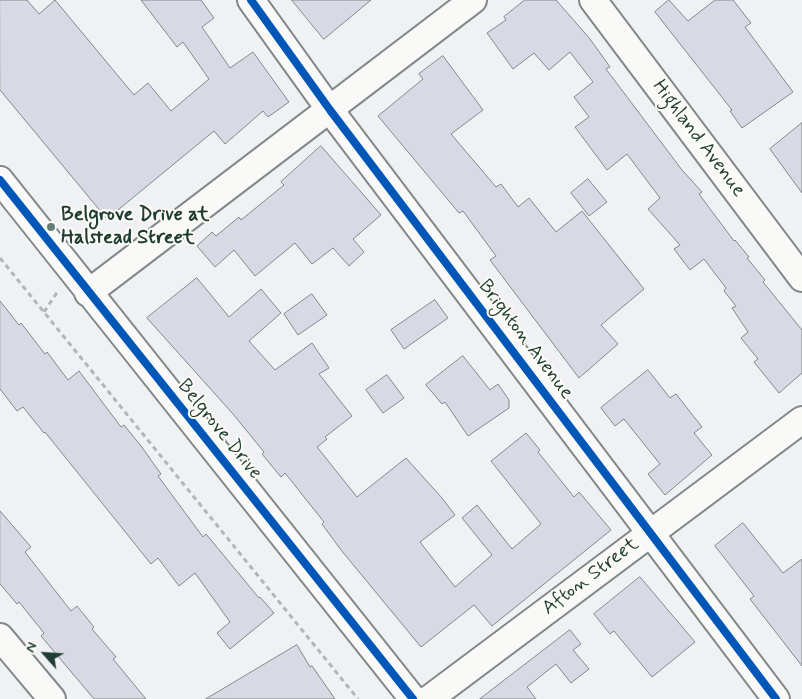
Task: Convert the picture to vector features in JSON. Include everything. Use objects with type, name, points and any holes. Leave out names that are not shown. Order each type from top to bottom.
[{"type":"street","name":"Brighton Avenue","points":[[251,0],[330,110],[776,699]]},
{"type":"street","points":[[88,294],[473,0]]},
{"type":"street","name":"Highland Avenue","points":[[593,0],[802,278]]},
{"type":"street","name":"Belgrove Drive","points":[[0,180],[88,294],[416,699]]},
{"type":"street","name":"Afton Street","points":[[416,699],[651,533],[802,420]]},
{"type":"street","points":[[0,637],[52,699]]},
{"type":"path","points":[[0,258],[358,699]]},
{"type":"building","points":[[0,0],[27,0],[39,14],[55,0],[134,95],[148,83],[171,111],[209,79],[183,42],[177,47],[141,0],[201,0],[214,18],[202,27],[230,68],[253,52],[289,102],[268,117],[263,111],[225,144],[214,131],[107,219],[0,90]]},
{"type":"building","points":[[292,0],[371,0],[324,39]]},
{"type":"building","points":[[525,0],[556,0],[590,39],[610,67],[606,69],[682,170],[702,192],[699,194],[734,241],[749,257],[747,258],[765,280],[763,282],[802,330],[802,373],[779,393],[754,362],[758,359],[741,338],[748,332],[732,308],[736,306],[724,291],[726,288],[704,259],[690,270],[674,249],[680,245],[648,209],[660,198],[627,154],[607,170],[575,127],[589,117],[574,97],[593,82],[570,52],[549,70],[534,53],[513,69],[487,33],[506,20],[504,17]]},
{"type":"building","points":[[669,0],[688,21],[715,0],[733,0],[751,23],[745,27],[793,92],[742,128],[730,111],[732,110],[655,12]]},
{"type":"building","points":[[443,56],[483,110],[451,134],[496,187],[501,184],[518,207],[529,198],[556,232],[582,211],[644,289],[601,325],[618,344],[579,378],[490,260],[496,256],[463,211],[459,213],[378,116],[423,79],[419,74]]},
{"type":"building","points":[[802,123],[802,193],[770,149]]},
{"type":"building","points":[[321,146],[381,215],[353,239],[364,252],[349,266],[333,248],[312,264],[295,243],[255,276],[234,250],[215,267],[197,246],[212,232],[216,236],[239,217],[241,220],[284,185],[281,182]]},
{"type":"building","points":[[588,179],[607,202],[589,216],[571,193]]},
{"type":"building","points":[[197,278],[229,317],[261,289],[281,313],[249,341],[275,370],[312,343],[329,368],[319,374],[352,416],[325,437],[327,439],[317,447],[357,497],[406,458],[442,498],[455,515],[420,542],[455,587],[492,555],[462,518],[477,505],[512,549],[541,524],[491,461],[526,433],[540,450],[538,452],[574,497],[579,492],[611,530],[492,626],[474,605],[421,647],[341,550],[322,524],[324,522],[285,473],[281,477],[262,454],[264,452],[233,414],[147,318]]},
{"type":"building","points":[[312,294],[327,315],[298,335],[284,314]]},
{"type":"building","points":[[435,300],[448,318],[404,349],[391,330]]},
{"type":"building","points":[[0,301],[19,325],[21,323],[45,354],[47,352],[68,380],[79,371],[121,427],[124,425],[141,446],[161,474],[158,476],[203,537],[206,534],[259,598],[274,613],[230,649],[217,633],[230,622],[195,573],[179,586],[158,558],[151,564],[45,432],[23,407],[17,411],[0,389]]},
{"type":"building","points":[[463,356],[490,390],[498,384],[509,400],[509,408],[468,436],[445,402],[442,404],[426,385]]},
{"type":"building","points":[[648,370],[670,398],[676,394],[702,427],[694,433],[712,455],[665,495],[648,474],[660,464],[624,419],[615,426],[601,408]]},
{"type":"building","points":[[387,375],[404,398],[383,413],[366,390]]},
{"type":"building","points":[[0,511],[31,547],[25,552],[71,611],[77,606],[94,627],[92,629],[116,657],[113,659],[146,699],[94,699],[41,636],[44,633],[19,602],[17,604],[0,584]]},
{"type":"building","points":[[743,523],[783,573],[802,559],[802,666],[750,599],[754,596],[715,546]]},
{"type":"building","points":[[640,577],[695,642],[652,677],[614,631],[610,634],[594,614]]},
{"type":"building","points":[[570,630],[581,644],[573,650],[589,669],[571,683],[556,664],[527,687],[536,699],[480,699]]},
{"type":"building","points":[[297,645],[310,667],[312,666],[335,699],[206,699]]},
{"type":"cycle path","points":[[251,0],[330,110],[776,699]]},
{"type":"cycle path","points":[[0,180],[413,699]]},
{"type":"place","name":"Belgrove Drive at Halstead Street","points":[[51,227]]}]
